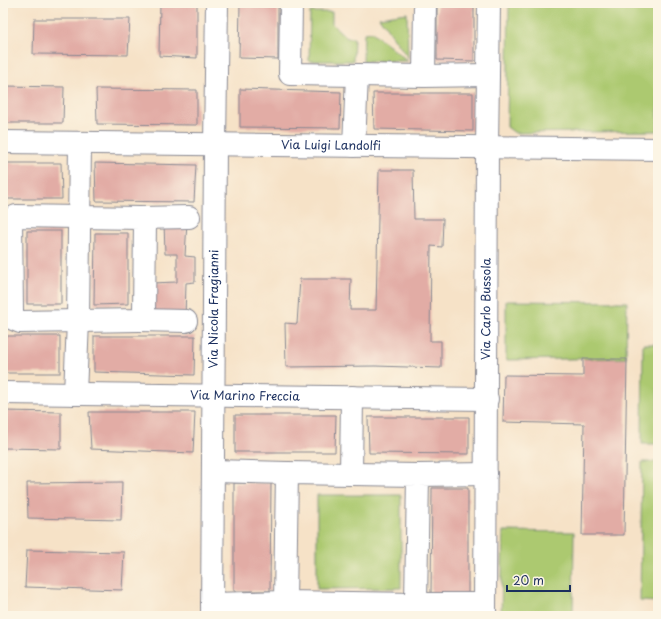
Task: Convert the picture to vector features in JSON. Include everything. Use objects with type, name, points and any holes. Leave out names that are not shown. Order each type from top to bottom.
[{"type":"street","name":"Via Nicola Fragianni","points":[[212,610],[217,3]]},
{"type":"street","points":[[291,3],[290,74],[424,76],[488,75]]},
{"type":"street","points":[[424,76],[425,3]]},
{"type":"street","name":"Via Carlo Bussola","points":[[485,610],[489,3]]},
{"type":"street","points":[[354,146],[357,75]]},
{"type":"street","name":"Via Luigi Landolfi","points":[[3,142],[658,150]]},
{"type":"street","points":[[75,394],[78,320],[80,143]]},
{"type":"street","points":[[186,321],[78,320],[20,322],[13,319],[7,259],[11,219],[16,216],[140,218],[189,217]]},
{"type":"street","points":[[139,320],[144,314],[145,221],[140,218]]},
{"type":"street","name":"Via Marino Freccia","points":[[3,393],[487,399]]},
{"type":"street","points":[[351,474],[352,398]]},
{"type":"street","points":[[213,471],[418,475],[486,474]]},
{"type":"street","points":[[285,602],[287,473]]},
{"type":"street","points":[[416,604],[418,475]]},
{"type":"street","points":[[212,610],[285,602],[348,610],[416,604],[485,610]]},
{"type":"green space","points":[[509,3],[658,3],[658,131],[515,133],[507,127]]},
{"type":"green space","points":[[310,12],[332,12],[332,24],[347,38],[354,38],[353,61],[309,61]]},
{"type":"green space","points":[[407,13],[408,58],[379,17]]},
{"type":"green space","points":[[372,32],[408,61],[363,61],[364,33]]},
{"type":"green space","points":[[506,301],[627,302],[626,358],[506,360]]},
{"type":"green space","points":[[643,344],[658,344],[658,444],[642,444]]},
{"type":"green space","points":[[642,462],[658,462],[658,602],[640,601]]},
{"type":"green space","points":[[317,495],[401,495],[401,588],[317,589]]},
{"type":"green space","points":[[503,531],[574,532],[573,616],[501,616]]},
{"type":"building","points":[[160,3],[197,3],[197,58],[159,56]]},
{"type":"building","points":[[240,3],[278,3],[278,59],[239,58]]},
{"type":"building","points":[[437,3],[474,3],[474,61],[437,60]]},
{"type":"building","points":[[34,19],[130,19],[128,55],[33,54]]},
{"type":"building","points":[[3,86],[64,87],[63,123],[3,123]]},
{"type":"building","points":[[96,89],[197,90],[197,125],[97,124]]},
{"type":"building","points":[[240,89],[341,92],[340,128],[240,127]]},
{"type":"building","points":[[373,93],[473,93],[473,131],[374,129]]},
{"type":"building","points":[[3,163],[61,163],[62,199],[3,199]]},
{"type":"building","points":[[95,163],[196,165],[194,202],[96,201]]},
{"type":"building","points":[[379,170],[413,170],[414,219],[443,219],[442,247],[431,246],[430,341],[441,341],[441,368],[375,366],[286,367],[285,323],[297,324],[300,279],[351,279],[350,310],[376,310]]},
{"type":"building","points":[[164,222],[187,222],[185,256],[195,257],[195,282],[186,283],[185,318],[151,318],[151,283],[177,282],[177,254],[165,254]]},
{"type":"building","points":[[27,231],[61,231],[61,304],[27,304]]},
{"type":"building","points":[[95,233],[128,233],[128,304],[94,305]]},
{"type":"building","points":[[3,336],[60,336],[60,373],[3,373]]},
{"type":"building","points":[[94,336],[195,336],[194,375],[94,372]]},
{"type":"building","points":[[583,359],[627,359],[624,535],[582,535],[584,424],[503,422],[504,375],[583,376]]},
{"type":"building","points":[[3,411],[61,412],[61,449],[3,448]]},
{"type":"building","points":[[89,412],[195,412],[193,453],[91,449]]},
{"type":"building","points":[[235,415],[336,415],[335,452],[235,452]]},
{"type":"building","points":[[368,417],[469,417],[469,454],[369,453]]},
{"type":"building","points":[[122,482],[121,520],[28,518],[27,483]]},
{"type":"building","points":[[234,483],[271,483],[270,591],[234,591]]},
{"type":"building","points":[[432,488],[468,488],[468,594],[431,594]]},
{"type":"building","points":[[27,550],[124,552],[122,590],[25,587]]}]
